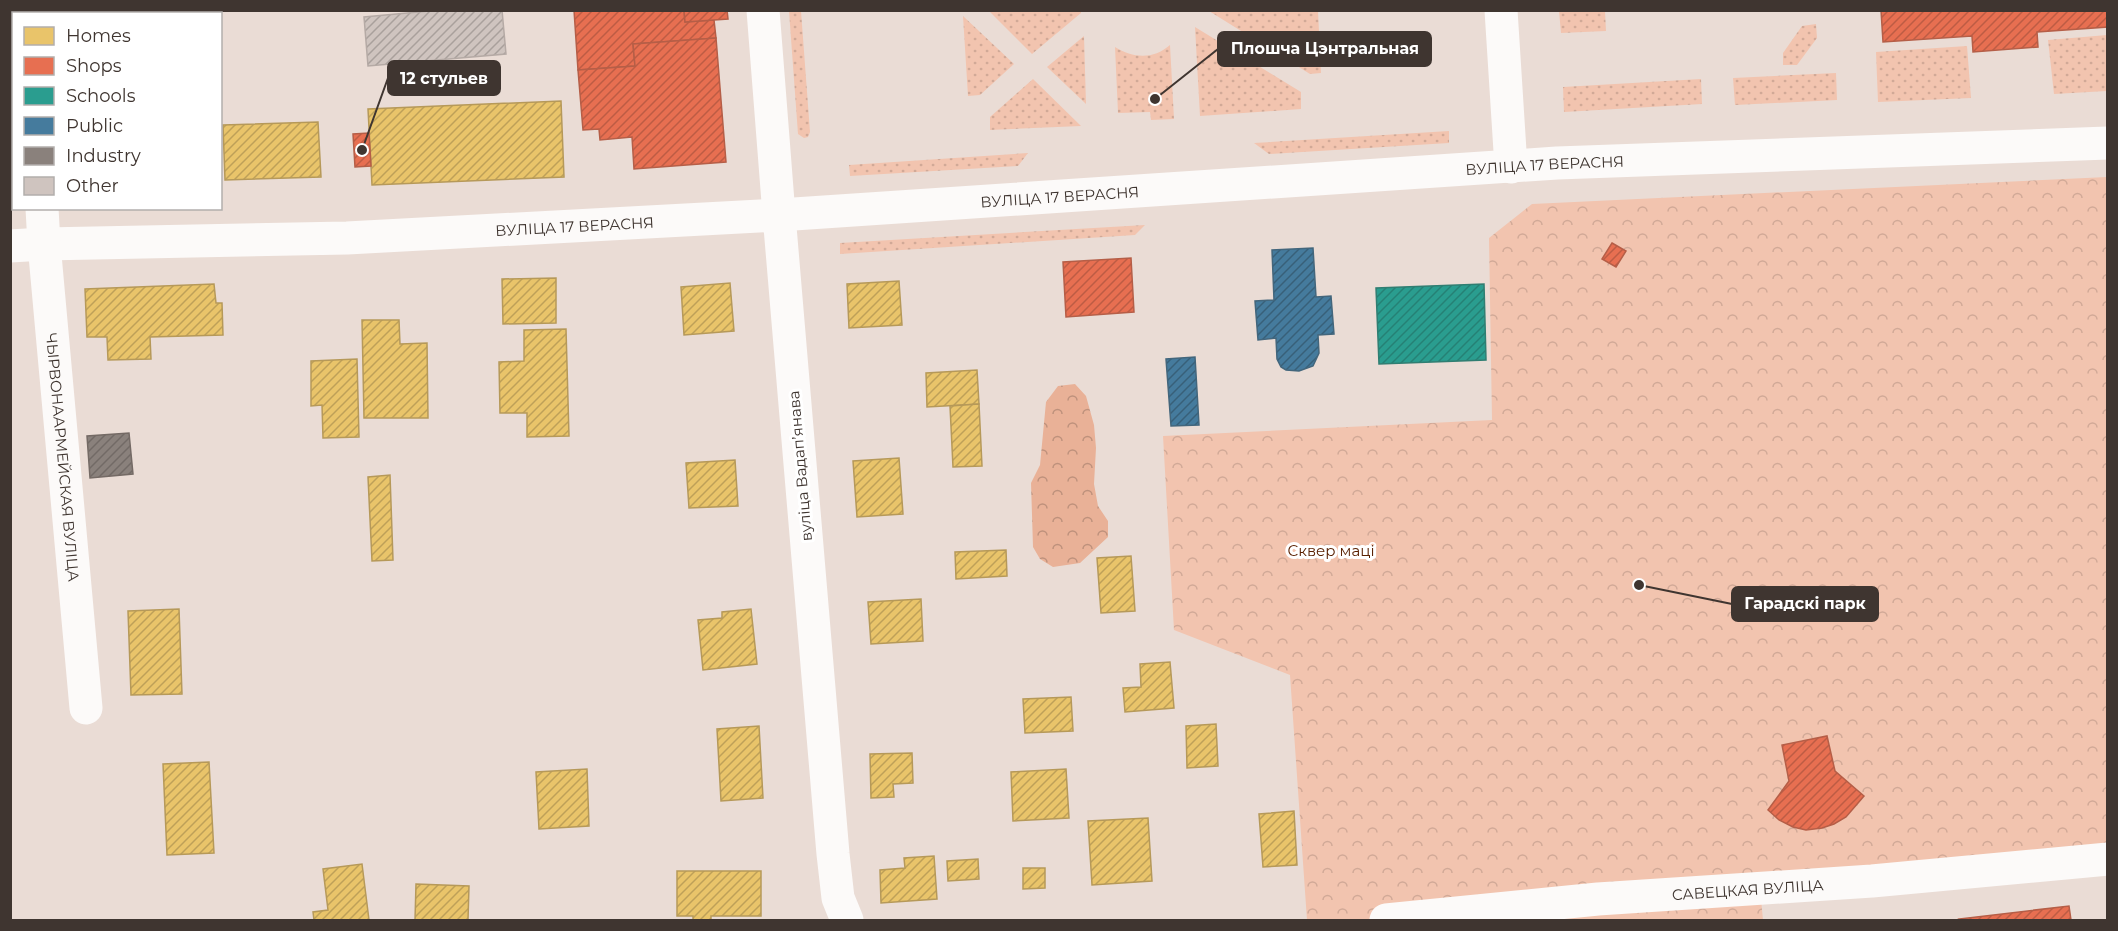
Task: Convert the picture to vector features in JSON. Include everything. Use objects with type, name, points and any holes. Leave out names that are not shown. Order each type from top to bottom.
[{"type":"street","name":"вуліца Вадапʼянава","points":[[763,10],[833,854],[838,898],[847,921]]},
{"type":"street","points":[[1501,10],[1511,167]]},
{"type":"street","name":"ВУЛІЦА 17 ВЕРАСНЯ","points":[[10,246],[347,238],[779,215],[1564,163],[2108,143]]},
{"type":"street","name":"ЧЫРВОНААРМЕЙСКАЯ ВУЛІЦА","points":[[42,210],[86,708]]},
{"type":"street","name":"САВЕЦКАЯ ВУЛІЦА","points":[[1386,921],[1598,899],[1872,881],[2108,859]]},
{"type":"green space","points":[[789,11],[801,11],[810,132],[808,137],[804,138],[798,134]]},
{"type":"green space","points":[[989,11],[1081,11],[1032,54]]},
{"type":"green space","points":[[1209,11],[1318,11],[1321,73],[1310,74]]},
{"type":"green space","points":[[1559,11],[1605,11],[1606,31],[1561,33]]},
{"type":"green space","points":[[963,16],[1014,64],[980,95],[968,96]]},
{"type":"green space","points":[[1816,24],[1817,38],[1797,65],[1783,65],[1783,53],[1802,26]]},
{"type":"green space","points":[[1195,27],[1301,92],[1301,109],[1200,116]]},
{"type":"green space","points":[[2107,35],[2107,91],[2054,94],[2048,40]]},
{"type":"green space","points":[[1084,36],[1086,104],[1047,67]]},
{"type":"green space","points":[[1170,45],[1174,119],[1151,120],[1150,112],[1118,113],[1115,47],[1143,56],[1157,53]]},
{"type":"green space","points":[[1967,46],[1971,98],[1878,102],[1876,52]]},
{"type":"green space","points":[[1836,73],[1837,100],[1735,105],[1733,78]]},
{"type":"green space","points":[[1033,79],[1081,126],[990,130],[990,117]]},
{"type":"green space","points":[[1701,79],[1702,104],[1564,112],[1563,87]]},
{"type":"green space","points":[[1449,131],[1449,143],[1269,154],[1254,143]]},
{"type":"green space","points":[[1028,153],[1018,166],[850,176],[849,165]]},
{"type":"green space","name":"Сквер маці","points":[[2107,177],[2107,850],[1759,878],[1763,920],[1307,920],[1290,675],[1174,630],[1163,436],[1492,420],[1489,238],[1532,204]]},
{"type":"green space","points":[[1145,225],[1135,235],[840,254],[840,243]]},
{"type":"green space","points":[[1075,384],[1086,396],[1094,425],[1096,448],[1094,484],[1098,506],[1108,521],[1108,537],[1080,563],[1053,567],[1040,559],[1033,547],[1031,483],[1040,465],[1046,402],[1058,386]]},
{"type":"building: Homes","points":[[561,101],[564,177],[372,185],[368,109]]},
{"type":"building: Homes","points":[[318,122],[321,177],[225,180],[223,125]]},
{"type":"building: Homes","points":[[556,278],[556,323],[503,324],[502,279]]},
{"type":"building: Homes","points":[[899,281],[902,325],[849,328],[847,284]]},
{"type":"building: Homes","points":[[730,283],[734,331],[684,335],[681,287]]},
{"type":"building: Homes","points":[[214,284],[216,303],[222,303],[223,335],[150,337],[151,359],[108,360],[107,337],[87,337],[85,289]]},
{"type":"building: Homes","points":[[362,320],[399,320],[400,344],[427,343],[428,418],[364,418]]},
{"type":"building: Homes","points":[[566,329],[569,436],[527,437],[527,413],[500,413],[499,362],[524,361],[524,330]]},
{"type":"building: Homes","points":[[357,359],[359,437],[323,438],[322,405],[311,406],[311,361]]},
{"type":"building: Homes","points":[[977,370],[979,404],[927,407],[926,373]]},
{"type":"building: Homes","points":[[979,404],[982,466],[953,467],[950,406]]},
{"type":"building: Homes","points":[[899,458],[903,514],[857,517],[853,461]]},
{"type":"building: Homes","points":[[735,460],[738,506],[689,508],[686,463]]},
{"type":"building: Homes","points":[[390,475],[393,560],[372,561],[368,477]]},
{"type":"building: Homes","points":[[1006,550],[1007,576],[956,579],[955,552]]},
{"type":"building: Homes","points":[[1131,556],[1135,611],[1101,613],[1097,558]]},
{"type":"building: Homes","points":[[921,599],[923,641],[871,644],[868,602]]},
{"type":"building: Homes","points":[[179,609],[182,694],[131,695],[128,611]]},
{"type":"building: Homes","points":[[751,609],[757,664],[703,670],[698,620],[722,618],[722,612]]},
{"type":"building: Homes","points":[[1170,662],[1174,708],[1125,712],[1123,688],[1141,687],[1140,664]]},
{"type":"building: Homes","points":[[1071,697],[1073,731],[1025,733],[1023,699]]},
{"type":"building: Homes","points":[[1216,724],[1218,766],[1187,768],[1186,726]]},
{"type":"building: Homes","points":[[759,726],[763,798],[721,801],[717,729]]},
{"type":"building: Homes","points":[[912,753],[913,783],[893,784],[894,797],[871,798],[870,754]]},
{"type":"building: Homes","points":[[209,762],[214,853],[167,855],[163,764]]},
{"type":"building: Homes","points":[[587,769],[589,826],[539,829],[536,772]]},
{"type":"building: Homes","points":[[1066,769],[1069,818],[1013,821],[1011,772]]},
{"type":"building: Homes","points":[[1294,811],[1297,865],[1263,867],[1259,814]]},
{"type":"building: Homes","points":[[1148,818],[1152,881],[1092,885],[1088,821]]},
{"type":"building: Homes","points":[[934,856],[937,899],[881,903],[880,870],[905,868],[904,858]]},
{"type":"building: Homes","points":[[978,859],[979,879],[948,881],[947,861]]},
{"type":"building: Homes","points":[[362,864],[369,920],[314,920],[313,912],[328,910],[323,869]]},
{"type":"building: Homes","points":[[1023,868],[1045,868],[1045,888],[1023,889]]},
{"type":"building: Homes","points":[[677,871],[761,871],[761,916],[711,916],[711,920],[693,920],[693,916],[677,916]]},
{"type":"building: Homes","points":[[416,884],[469,886],[468,920],[415,920]]},
{"type":"building: Shops","points":[[574,10],[684,10],[685,22],[714,20],[716,38],[633,44],[635,66],[578,70]]},
{"type":"building: Shops","points":[[684,10],[727,10],[728,19],[685,22]]},
{"type":"building: Shops","points":[[1881,10],[2108,10],[2108,27],[2037,32],[2038,47],[1973,52],[1972,36],[1883,42]]},
{"type":"building: Shops","points":[[716,38],[726,162],[634,169],[632,137],[600,140],[599,129],[583,130],[578,70],[635,66],[633,44]]},
{"type":"building: Shops","points":[[369,133],[371,166],[355,167],[353,134]]},
{"type":"building: Shops","points":[[1612,243],[1626,251],[1616,267],[1602,259]]},
{"type":"building: Shops","points":[[1131,258],[1134,312],[1066,317],[1063,262]]},
{"type":"building: Shops","points":[[1827,736],[1835,771],[1864,796],[1846,817],[1834,824],[1806,830],[1793,827],[1779,820],[1768,810],[1789,781],[1782,745]]},
{"type":"building: Shops","points":[[2069,906],[2071,920],[1959,919]]},
{"type":"building: Schools","points":[[1484,284],[1486,360],[1379,364],[1376,288]]},
{"type":"building: Public","points":[[1313,248],[1316,297],[1331,296],[1334,334],[1318,335],[1319,353],[1313,366],[1299,371],[1286,370],[1281,367],[1277,359],[1276,338],[1258,340],[1255,301],[1274,300],[1272,250]]},
{"type":"building: Public","points":[[1195,357],[1199,425],[1171,426],[1166,359]]},
{"type":"building: Industry","points":[[129,433],[133,474],[90,478],[87,436]]},
{"type":"building: Other","points":[[440,10],[502,10],[506,54],[368,66],[364,17]]},
{"type":"place","name":"Плошча Цэнтральная","points":[[1155,99]]},
{"type":"place","name":"12 стульев","points":[[362,150]]},
{"type":"place","name":"Гарадскі парк","points":[[1639,585]]}]
